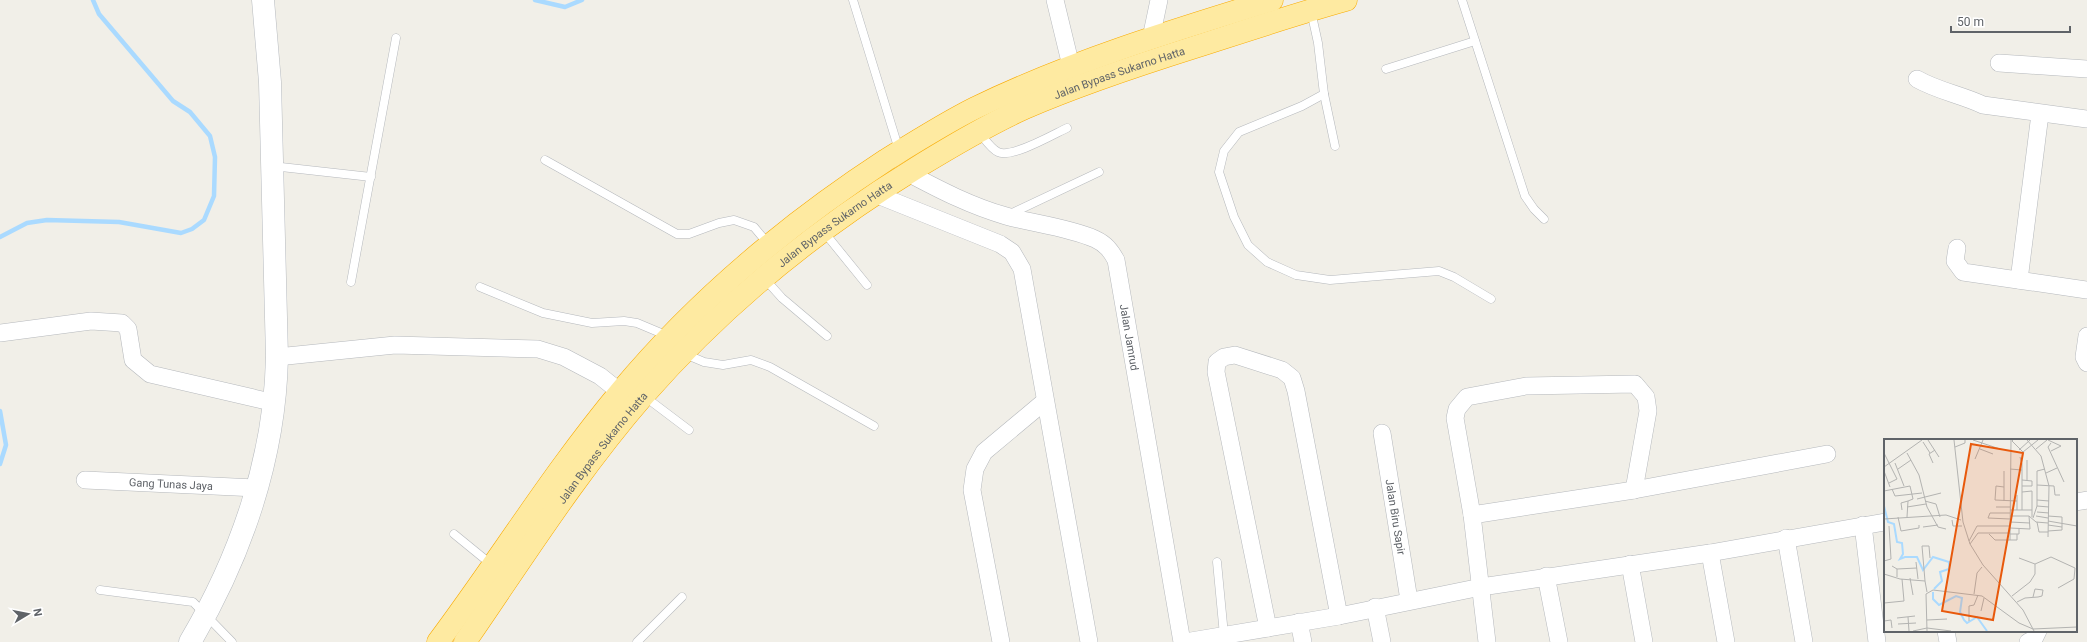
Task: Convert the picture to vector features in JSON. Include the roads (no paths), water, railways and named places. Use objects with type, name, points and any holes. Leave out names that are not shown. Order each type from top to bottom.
[{"type":"highway","name":"Jalan Bypass Sukarno Hatta","points":[[465,642],[573,485],[644,396],[699,308],[770,245],[831,198],[899,152],[972,109],[1071,66],[1151,38],[1272,0]]},
{"type":"highway","name":"Jalan Bypass Sukarno Hatta","points":[[448,638],[493,566],[559,470],[620,392],[676,345],[822,230],[874,194],[908,173],[978,131],[1023,109],[1099,79],[1310,10],[1346,0]]},
{"type":"main road","points":[[190,642],[206,614],[235,551],[257,488],[266,455],[275,403],[277,357],[270,82],[263,0]]},
{"type":"street","points":[[1055,0],[1071,66]]},
{"type":"street","points":[[1151,38],[1159,0]]},
{"type":"street","points":[[2000,63],[2087,69]]},
{"type":"street","points":[[1917,79],[1931,87],[1983,105],[2040,114],[2087,119]]},
{"type":"street","points":[[2019,280],[2040,114]]},
{"type":"street","name":"Jalan Jamrud","points":[[908,173],[957,199],[1005,216],[1074,232],[1096,239],[1109,248],[1116,260],[1183,642]]},
{"type":"street","points":[[874,194],[1000,244],[1012,252],[1022,269],[1027,288],[1045,401],[1089,642]]},
{"type":"street","points":[[1957,248],[1955,261],[1963,272],[2087,290]]},
{"type":"street","points":[[0,333],[90,321],[122,322],[128,329],[132,360],[150,374],[275,403]]},
{"type":"street","points":[[2087,336],[2084,357],[2087,363]]},
{"type":"street","points":[[277,357],[395,345],[538,349],[564,357],[600,376],[620,392]]},
{"type":"street","points":[[1268,628],[1216,372],[1217,362],[1224,357],[1235,356],[1282,370],[1292,378],[1296,391],[1339,616]]},
{"type":"street","points":[[1488,642],[1472,515],[1455,418],[1457,409],[1467,397],[1526,386],[1635,384],[1646,397],[1648,411],[1634,490]]},
{"type":"street","points":[[1001,642],[972,490],[975,469],[984,452],[1045,401]]},
{"type":"street","name":"Jalan Biru Sapir","points":[[1382,433],[1410,600]]},
{"type":"street","points":[[1472,515],[1634,490],[1827,454]]},
{"type":"street","name":"Gang Tunas Jaya","points":[[85,480],[257,488]]},
{"type":"street","points":[[2077,502],[2087,500]]},
{"type":"street","points":[[1183,642],[1225,638],[1268,628],[1339,616],[1375,607],[1481,587],[1546,576],[1710,553],[1786,538],[1884,522]]},
{"type":"street","points":[[1863,525],[1877,642]]},
{"type":"street","points":[[1786,538],[1804,642]]},
{"type":"street","points":[[1710,553],[1726,642]]},
{"type":"street","points":[[1630,564],[1644,642]]},
{"type":"street","points":[[1546,576],[1559,642]]},
{"type":"street","points":[[1375,607],[1382,642]]},
{"type":"street","points":[[1299,622],[1303,642]]},
{"type":"street","points":[[1946,632],[1948,642]]},
{"type":"street","points":[[2025,632],[2027,642],[2034,639],[2038,632]]},
{"type":"lane","points":[[853,0],[899,152]]},
{"type":"lane","points":[[1462,0],[1525,196],[1534,209],[1544,219]]},
{"type":"lane","points":[[1310,10],[1318,43],[1324,94],[1335,146]]},
{"type":"lane","points":[[352,282],[396,38]]},
{"type":"lane","points":[[1386,69],[1475,41]]},
{"type":"lane","points":[[1324,94],[1302,106],[1269,118],[1239,132],[1224,151],[1219,172],[1234,217],[1248,245],[1267,262],[1296,275],[1330,280],[1439,271],[1454,276],[1491,299]]},
{"type":"lane","points":[[978,131],[998,152],[1005,153],[1016,152],[1067,128]]},
{"type":"lane","points":[[545,160],[677,234],[689,234],[719,223],[734,220],[754,227],[770,245]]},
{"type":"lane","points":[[272,166],[370,177]]},
{"type":"lane","points":[[1005,216],[1099,172]]},
{"type":"lane","points":[[822,230],[867,284]]},
{"type":"lane","points":[[763,277],[782,298],[827,336]]},
{"type":"lane","points":[[480,287],[543,313],[592,324],[624,320],[637,323],[704,362],[723,365],[752,360],[770,367],[874,426]]},
{"type":"lane","points":[[644,396],[689,430]]},
{"type":"lane","points":[[454,534],[493,566]]},
{"type":"lane","points":[[1218,562],[1225,638]]},
{"type":"lane","points":[[100,590],[193,602],[232,642]]},
{"type":"lane","points":[[637,642],[682,597]]},
{"type":"waterway","points":[[0,237],[27,223],[47,220],[119,222],[181,233],[192,229],[204,220],[214,196],[215,157],[210,136],[190,112],[173,101],[99,14],[93,0]]},
{"type":"waterway","points":[[535,0],[565,7],[582,0]]},
{"type":"waterway","points":[[0,411],[6,445],[0,464]]}]
